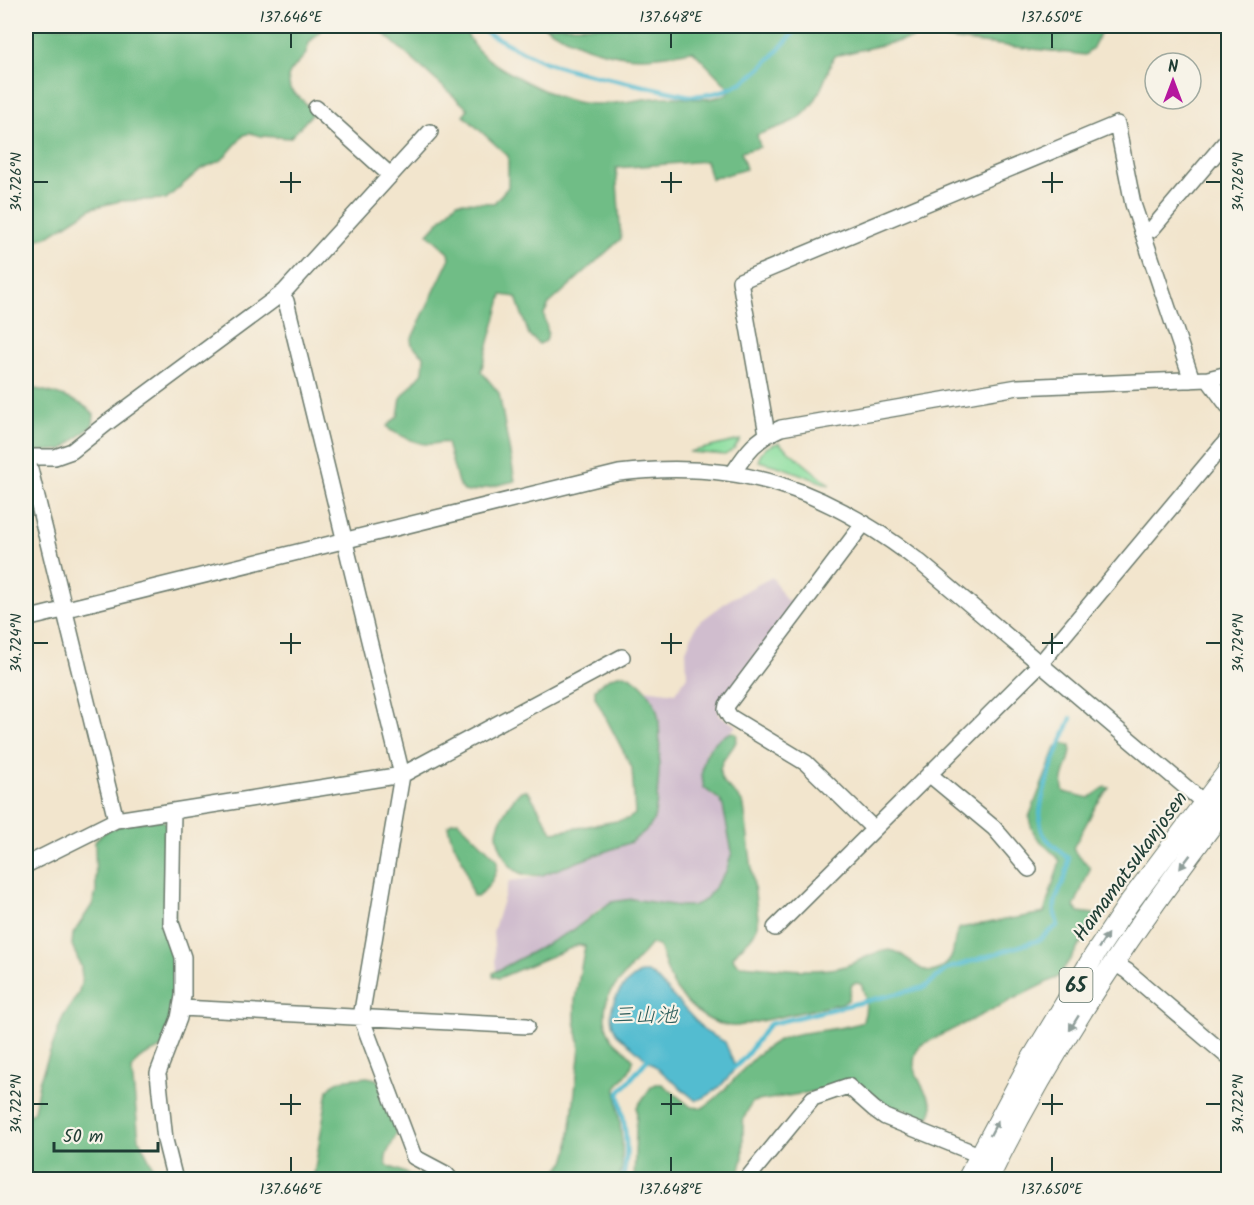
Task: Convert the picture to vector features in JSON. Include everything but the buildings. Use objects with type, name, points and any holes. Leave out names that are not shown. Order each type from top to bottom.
[{"type":"main road","name":"Hamamatsukanjosen","points":[[967,1179],[1046,1034],[1100,946],[1129,903],[1228,771]]},
{"type":"main road","name":"Hamamatsukanjosen","points":[[988,1179],[1054,1055],[1113,962],[1226,814]]},
{"type":"street","points":[[316,108],[390,175]]},
{"type":"street","points":[[767,434],[740,280],[1117,124],[1133,204],[1142,232],[1200,379],[1228,406]]},
{"type":"street","points":[[116,820],[26,457],[55,457],[72,451],[280,295],[429,132]]},
{"type":"street","points":[[1142,232],[1152,229],[1228,139]]},
{"type":"street","points":[[280,295],[286,301],[402,775],[361,1017],[414,1157],[451,1179]]},
{"type":"street","points":[[733,473],[744,454],[754,443],[781,428],[1018,387],[1200,379],[1228,374]]},
{"type":"street","points":[[775,928],[1040,664],[1228,439]]},
{"type":"street","points":[[26,619],[619,473],[676,468],[733,473],[768,480],[801,491],[864,523],[921,563],[1205,803],[1226,814]]},
{"type":"street","points":[[864,523],[727,705],[726,710],[730,717],[806,763],[874,829]]},
{"type":"street","points":[[26,865],[116,820],[402,775],[622,657]]},
{"type":"street","points":[[929,774],[994,828],[1029,869]]},
{"type":"street","points":[[173,811],[171,923],[183,957],[182,1008],[158,1073],[165,1140],[175,1179]]},
{"type":"street","points":[[1113,962],[1127,971],[1228,1057]]},
{"type":"street","points":[[182,1008],[527,1026]]},
{"type":"street","points":[[746,1179],[813,1098],[848,1086],[885,1117],[979,1155]]},
{"type":"shaded area","points":[[772,577],[786,600],[801,599],[718,710],[720,716],[737,726],[706,751],[709,793],[720,801],[723,807],[732,852],[726,872],[712,892],[705,900],[693,906],[632,899],[601,907],[573,930],[496,971],[493,932],[509,881],[534,878],[631,842],[643,833],[652,699],[645,689],[675,693],[687,676],[686,650],[697,624],[729,600]]},
{"type":"green space","points":[[26,26],[325,26],[309,43],[306,54],[288,77],[290,89],[312,109],[313,113],[290,138],[250,133],[244,135],[222,160],[201,169],[166,199],[120,201],[92,208],[47,237],[26,242]]},
{"type":"green space","points":[[375,26],[462,26],[477,49],[497,65],[543,90],[572,101],[593,104],[666,97],[714,98],[729,93],[730,89],[693,51],[648,57],[616,55],[578,44],[544,26],[1104,26],[1092,49],[1085,55],[922,36],[834,56],[816,99],[804,114],[788,124],[757,135],[760,147],[741,152],[746,169],[711,179],[706,161],[616,168],[621,239],[549,304],[544,314],[546,341],[539,344],[529,335],[516,297],[502,295],[481,371],[499,393],[515,481],[469,492],[464,491],[458,483],[447,443],[418,443],[390,430],[387,426],[398,416],[401,398],[423,372],[424,356],[412,345],[411,340],[450,258],[449,253],[428,234],[457,202],[494,203],[508,187],[508,156],[463,115],[468,109]]},
{"type":"green space","points":[[26,388],[73,400],[94,415],[93,425],[62,450],[26,452]]},
{"type":"green space","points":[[740,440],[734,449],[725,455],[689,452]]},
{"type":"green space","points":[[779,443],[829,485],[759,461],[763,451]]},
{"type":"green space","points":[[624,674],[645,688],[652,699],[659,720],[659,768],[652,823],[631,842],[542,875],[522,874],[508,863],[497,837],[500,821],[521,791],[526,790],[530,794],[554,832],[628,819],[635,814],[632,768],[595,697],[595,689],[601,684],[612,677]]},
{"type":"green space","points":[[732,732],[736,733],[736,742],[723,761],[720,771],[723,781],[738,796],[744,806],[758,918],[752,936],[733,957],[740,965],[801,970],[825,969],[843,967],[889,950],[902,955],[919,968],[931,972],[938,970],[950,960],[960,928],[1044,913],[1060,861],[1033,832],[1029,817],[1056,748],[1063,744],[1071,746],[1063,781],[1064,792],[1089,798],[1105,787],[1109,788],[1097,804],[1073,848],[1090,869],[1074,907],[1079,912],[1094,914],[1095,923],[1058,977],[921,1045],[914,1059],[920,1082],[932,1104],[929,1116],[923,1118],[902,1108],[888,1111],[854,1085],[752,1102],[743,1120],[743,1157],[738,1179],[634,1179],[637,1107],[651,1087],[662,1084],[691,1107],[702,1108],[775,1042],[796,1035],[841,1028],[862,1022],[866,1008],[863,988],[861,984],[852,984],[848,1000],[843,1003],[729,1026],[703,1016],[688,1004],[673,985],[660,949],[651,944],[610,992],[605,1011],[606,1025],[611,1037],[633,1059],[631,1068],[616,1089],[622,1142],[622,1167],[619,1179],[547,1180],[565,1162],[568,1152],[580,1048],[575,1020],[575,1000],[585,946],[578,945],[499,978],[493,976],[493,973],[573,930],[611,902],[632,899],[693,906],[705,900],[726,872],[732,852],[723,806],[720,800],[704,788],[702,770],[706,754],[711,747],[723,736]]},
{"type":"green space","points":[[162,820],[167,824],[179,958],[179,996],[162,1047],[139,1059],[132,1072],[139,1139],[153,1167],[156,1179],[26,1179],[26,1118],[34,1111],[39,1082],[63,1017],[78,994],[82,981],[81,967],[72,945],[73,934],[92,905],[96,893],[95,842],[114,827]]},
{"type":"green space","points":[[458,821],[497,859],[492,880],[477,897],[473,896],[470,889],[465,867],[449,831],[448,826]]},
{"type":"green space","points":[[367,1077],[376,1079],[381,1084],[397,1132],[387,1153],[386,1165],[415,1177],[430,1173],[444,1180],[313,1180],[328,1090],[340,1081]]},
{"type":"water","name":"三山池","points":[[641,973],[648,973],[655,977],[706,1032],[725,1042],[734,1069],[723,1084],[705,1097],[695,1100],[617,1034],[611,1016],[615,999],[626,984]]},
{"type":"waterway","points":[[475,26],[545,62],[575,71],[690,96],[726,90],[741,83],[765,64],[800,26]]},
{"type":"waterway","points":[[734,1068],[770,1024],[925,987],[947,969],[1039,940],[1058,925],[1055,915],[1056,898],[1066,876],[1068,858],[1044,835],[1040,824],[1040,810],[1048,777],[1071,718]]},
{"type":"waterway","points":[[622,1180],[626,1148],[619,1093],[647,1060]]}]
